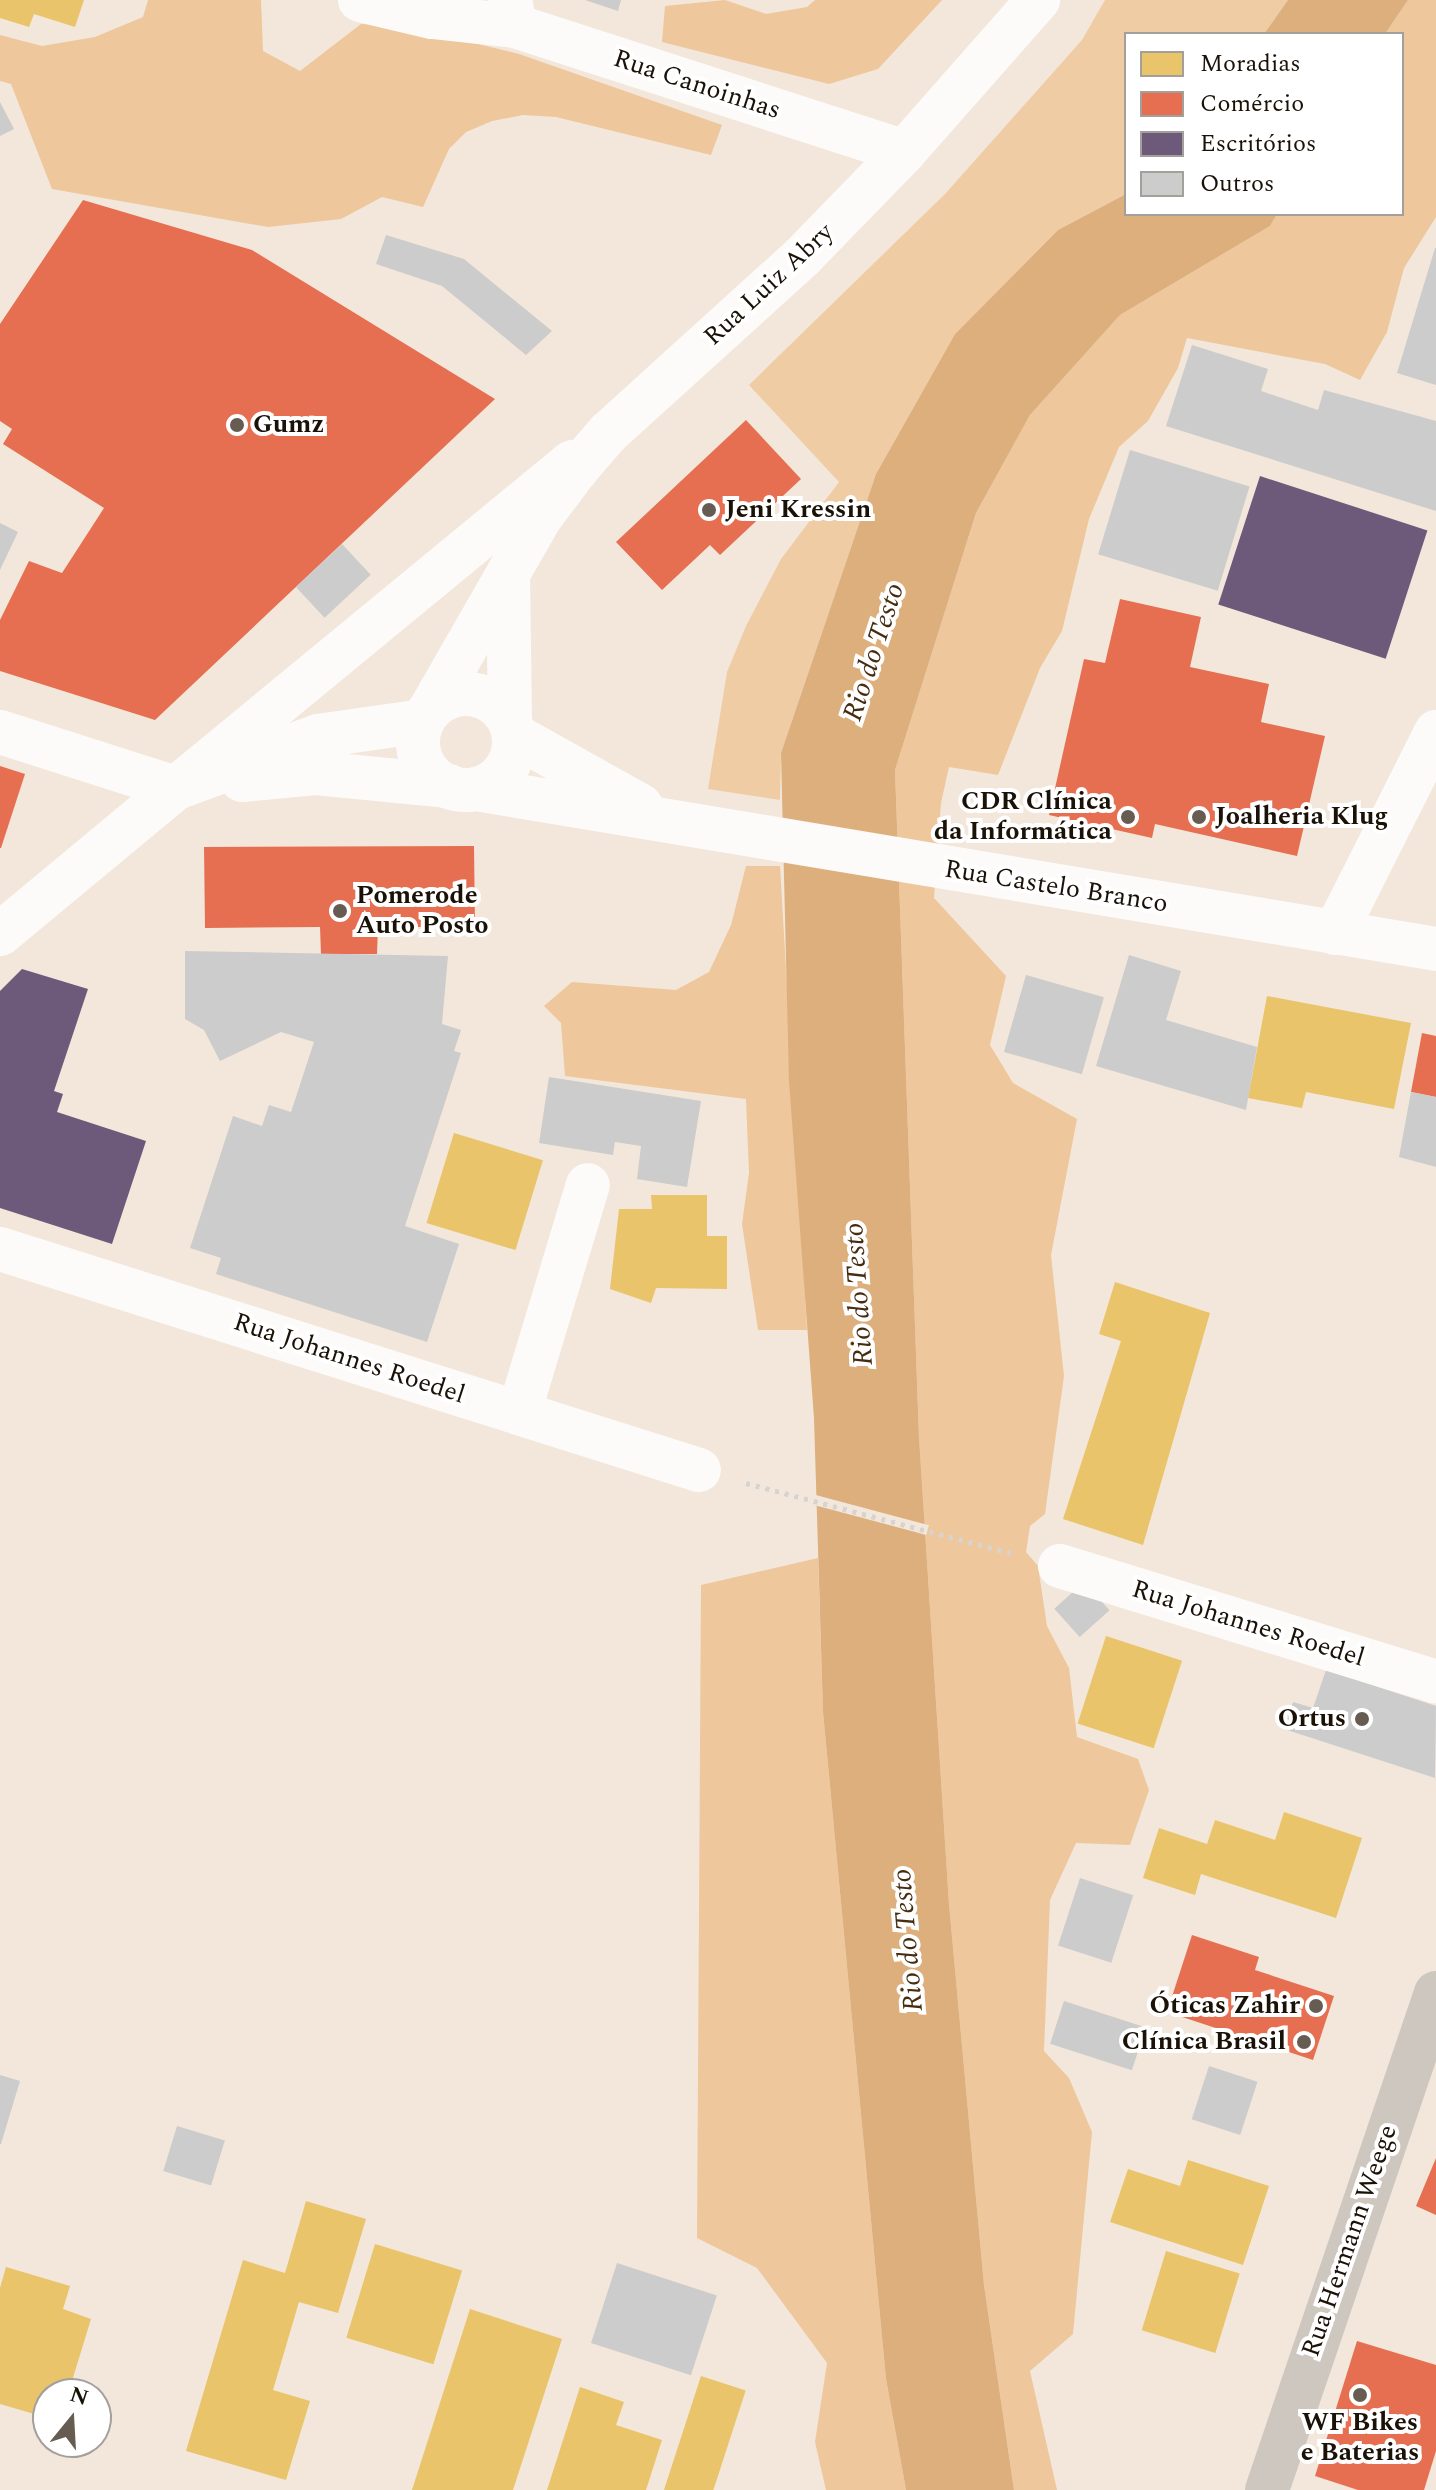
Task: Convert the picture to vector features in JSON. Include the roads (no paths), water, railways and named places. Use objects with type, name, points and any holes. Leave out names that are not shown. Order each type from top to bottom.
[{"type":"main road","name":"Rua Hermann Weege","points":[[1267,2490],[1434,2005]]},
{"type":"street","name":"Rua Canoinhas","points":[[360,0],[432,17],[513,13],[904,152]]},
{"type":"street","name":"Rua Luiz Abry","points":[[427,716],[540,518],[608,433],[802,257],[904,152],[1038,0]]},
{"type":"street","points":[[0,934],[608,433]]},
{"type":"street","points":[[0,732],[176,788],[316,773],[463,787],[506,769],[512,729],[507,575]]},
{"type":"street","points":[[176,788],[318,736],[427,716],[449,697],[473,695],[496,704],[512,729]]},
{"type":"street","points":[[427,716],[418,746],[422,759],[463,787]]},
{"type":"street","name":"Rua Castelo Branco","points":[[512,729],[675,824]]},
{"type":"street","points":[[1335,933],[1436,732]]},
{"type":"street","name":"Rua Castelo Branco","points":[[463,787],[1436,949]]},
{"type":"street","points":[[519,1413],[588,1185]]},
{"type":"street","name":"Rua Johannes Roedel","points":[[0,1249],[699,1470]]},
{"type":"street","name":"Rua Johannes Roedel","points":[[1060,1566],[1436,1682]]},
{"type":"water","points":[[1288,0],[1408,0],[1386,32],[1265,32]]},
{"type":"water","name":"Rio do Testo","points":[[1124,195],[1124,216],[1276,216],[1270,226],[1120,315],[1030,415],[976,513],[895,770],[919,1437],[949,1904],[984,2285],[1014,2490],[906,2490],[886,2379],[823,1712],[814,1418],[789,1081],[781,753],[876,474],[955,334],[1058,230]]},
{"type":"place","name":"Gumz","points":[[237,425]]},
{"type":"place","name":"Jeni Kressin","points":[[709,510]]},
{"type":"place","name":"CDR Clínica da Informática","points":[[1128,817]]},
{"type":"place","name":"Joalheria Klug","points":[[1199,817]]},
{"type":"place","name":"Pomerode Auto Posto","points":[[340,911]]},
{"type":"place","name":"Ortus","points":[[1362,1719]]},
{"type":"place","name":"Óticas Zahir","points":[[1316,2006]]},
{"type":"place","name":"Clínica Brasil","points":[[1304,2042]]},
{"type":"place","name":"WF Bikes e Baterias","points":[[1360,2395]]}]
